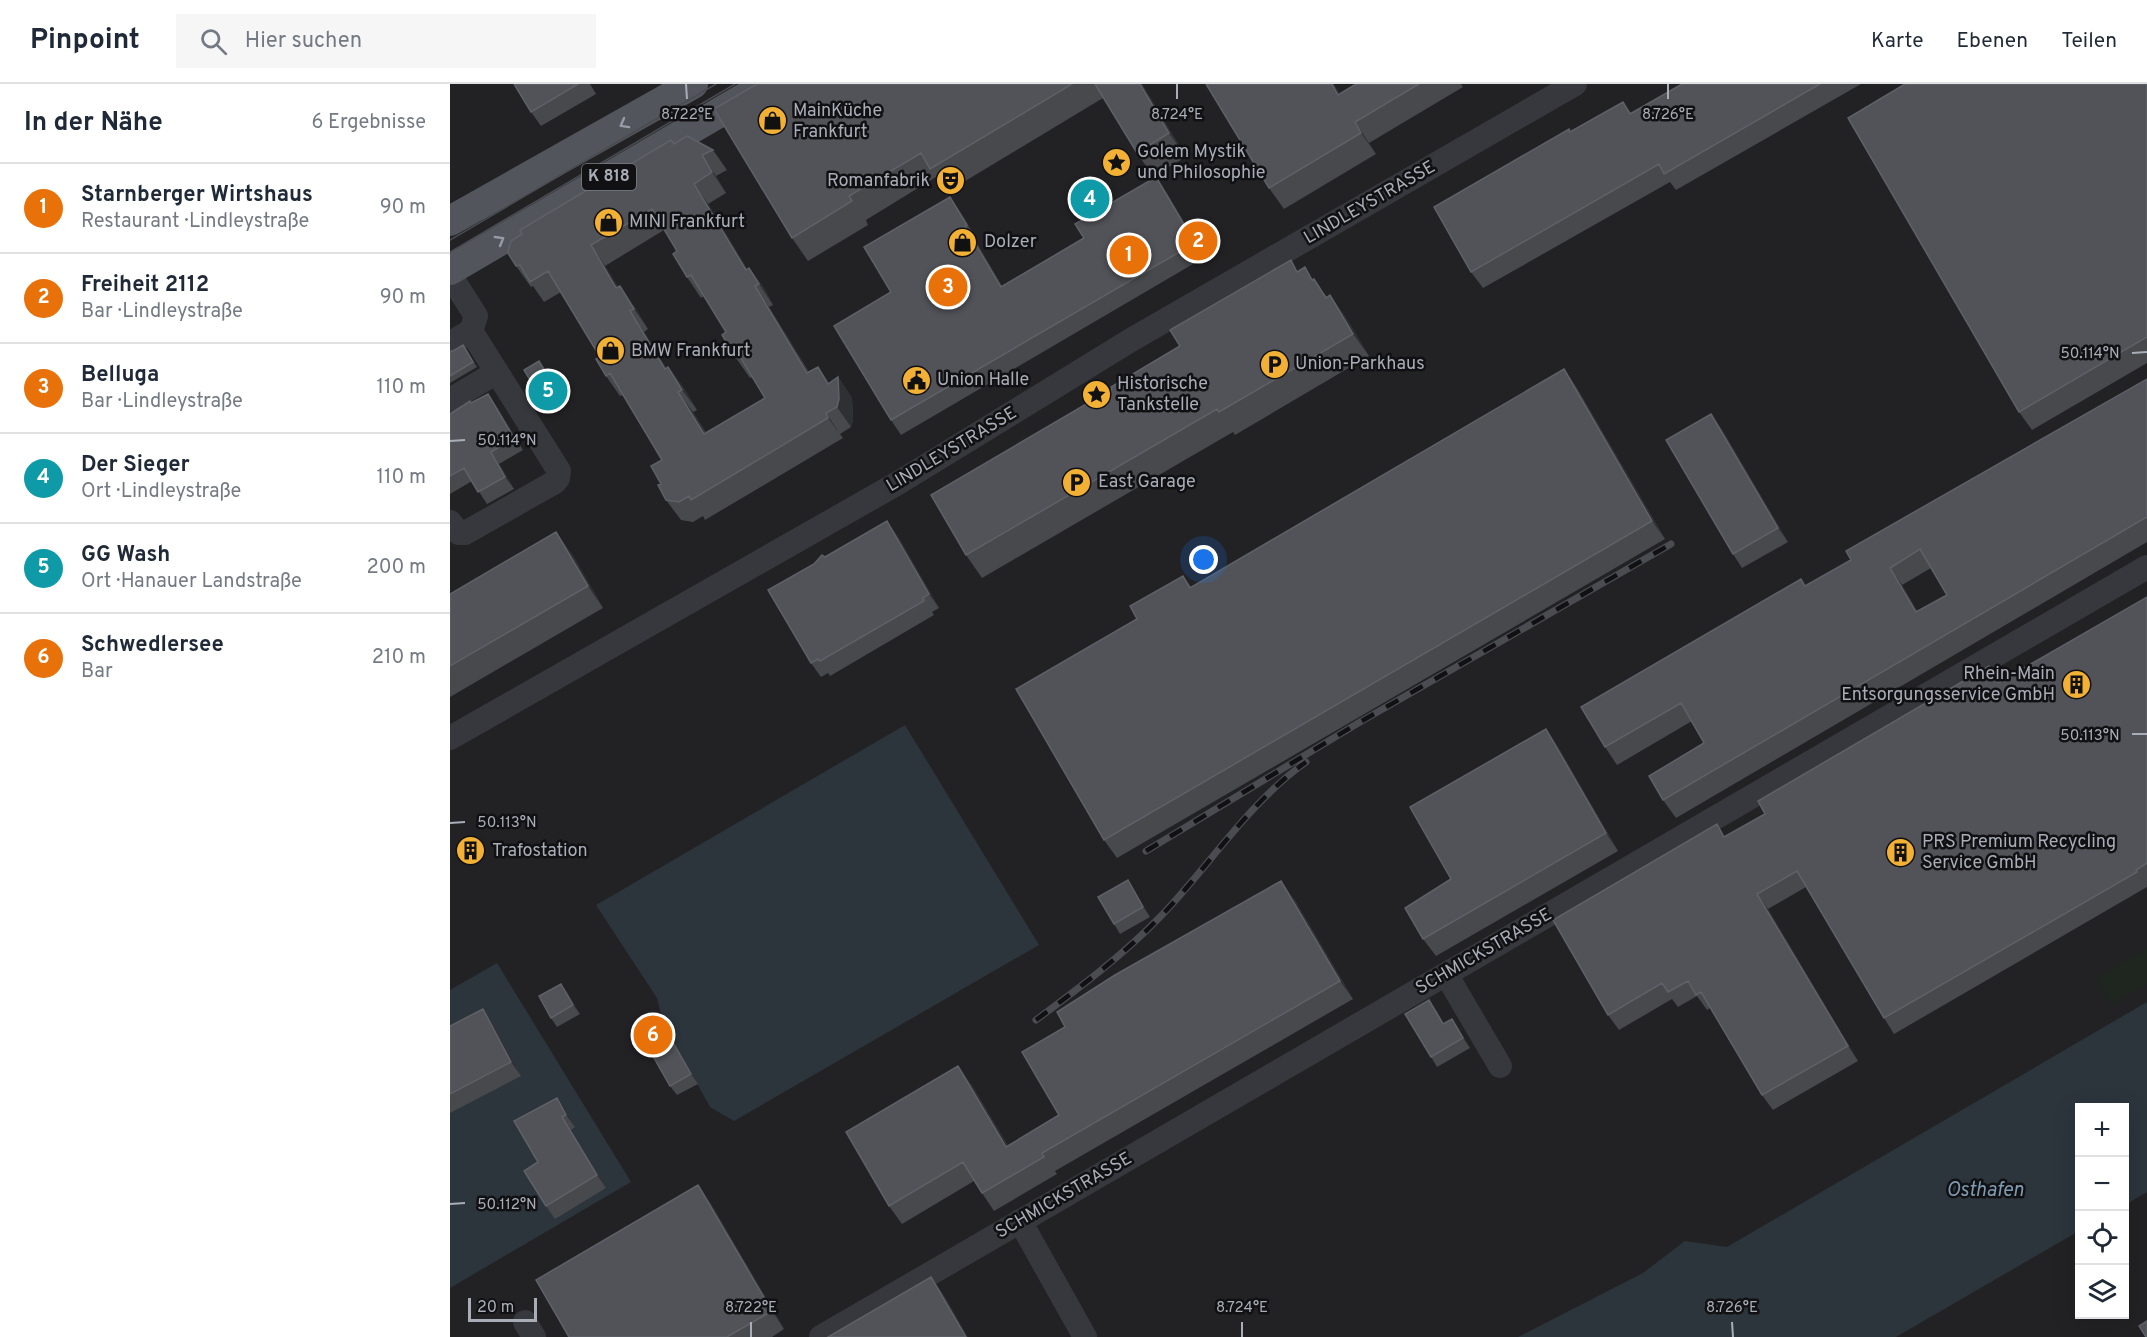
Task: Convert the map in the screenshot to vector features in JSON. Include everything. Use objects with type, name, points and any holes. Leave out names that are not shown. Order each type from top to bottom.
[{"type":"main road","name":"K 818","points":[[450,221],[693,84]]},
{"type":"main road","name":"K 818","points":[[450,270],[768,84]]},
{"type":"street","name":"LINDLEYSTRASSE","points":[[450,738],[898,483],[1131,340],[1575,84]]},
{"type":"street","points":[[450,275],[476,316],[471,331],[450,343]]},
{"type":"street","points":[[450,522],[459,533],[465,533],[555,482],[559,471],[471,331]]},
{"type":"street","points":[[450,400],[497,372]]},
{"type":"street","name":"SCHMICKSTRASSE","points":[[821,1337],[2147,567]]},
{"type":"street","points":[[1446,974],[1500,1066]]},
{"type":"street","points":[[1020,1221],[1085,1337]]},
{"type":"shaded area","name":"Osthafen","points":[[450,84],[2147,84],[2147,1337],[450,1337]]},
{"type":"shaded area","points":[[2147,948],[2147,984],[2111,1005],[2096,978]]},
{"type":"water","points":[[905,725],[1039,945],[734,1121],[710,1107],[669,1033],[666,1035],[657,998],[596,905]]},
{"type":"water","points":[[497,963],[631,1182],[450,1288],[450,990]]},
{"type":"water","name":"Osthafen","points":[[2147,1002],[2147,1192],[2129,1203],[2129,1103],[2075,1103],[2075,1233],[1896,1337],[1518,1337],[1643,1273],[1685,1241],[1727,1247]]},
{"type":"building","points":[[514,84],[578,84],[531,112]]},
{"type":"building","points":[[757,84],[1072,84],[930,169],[921,153],[849,196],[852,201],[792,238],[714,109]]},
{"type":"building","points":[[1095,84],[1140,84],[1169,133],[1137,153]]},
{"type":"building","points":[[1206,84],[1332,84],[1338,95],[1356,84],[1419,84],[1355,122],[1361,133],[1269,188]]},
{"type":"building","points":[[1682,84],[1820,84],[1664,174],[1659,164],[1471,272],[1434,207],[1569,129],[1570,132],[1623,102],[1630,114]]},
{"type":"building","points":[[1905,84],[2147,84],[2147,337],[2019,412],[1848,118]]},
{"type":"building","points":[[687,136],[713,150],[702,155],[712,172],[694,184],[746,270],[749,268],[759,284],[755,286],[807,373],[818,367],[828,384],[838,377],[839,399],[837,407],[826,413],[828,418],[691,500],[689,496],[679,502],[666,500],[658,485],[661,484],[651,466],[662,460],[610,373],[606,376],[596,359],[600,357],[548,271],[530,282],[520,265],[516,266],[508,253],[511,241],[522,234],[520,230],[671,140],[674,144]],"holes":[[[652,209],[677,251],[673,254],[687,277],[691,275],[726,332],[722,335],[736,358],[739,355],[765,398],[704,434],[678,392],[682,390],[668,367],[665,369],[630,311],[634,309],[620,286],[616,288],[591,245]]]},
{"type":"building","points":[[1156,177],[1195,243],[891,420],[834,326],[891,292],[864,247],[950,197],[1001,287],[1084,238],[1075,224]]},
{"type":"building","points":[[1291,260],[1297,272],[1305,267],[1326,298],[1330,295],[1353,334],[1219,412],[1217,409],[966,555],[931,495],[1112,389],[1111,387],[1180,346],[1170,330]]},
{"type":"building","points":[[463,345],[473,362],[450,376],[450,351]]},
{"type":"building","points":[[539,361],[558,393],[543,402],[524,370]]},
{"type":"building","points":[[1564,369],[1652,521],[1104,840],[1016,689],[1137,619],[1130,606],[1183,576],[1190,588]]},
{"type":"building","points":[[2147,379],[2147,517],[1663,800],[1649,776],[1704,743],[1681,703],[1605,747],[1581,707],[1801,579],[1805,586],[1851,560],[1846,551]],"holes":[[[1920,549],[1947,595],[1916,612],[1890,568]]]},
{"type":"building","points":[[488,394],[514,438],[491,452],[505,477],[478,492],[464,468],[450,476],[450,414],[470,401],[471,403]]},
{"type":"building","points":[[1711,414],[1778,528],[1733,554],[1666,440]]},
{"type":"building","points":[[887,521],[929,594],[923,598],[924,601],[820,661],[818,659],[811,663],[768,590],[814,564],[822,555],[825,557]]},
{"type":"building","points":[[556,532],[588,586],[450,666],[450,594]]},
{"type":"building","points":[[2147,597],[2147,863],[2136,870],[2137,872],[1884,1018],[1797,871],[1757,894],[1848,1046],[1762,1095],[1701,992],[1696,995],[1688,981],[1668,992],[1662,983],[1608,1015],[1553,920],[1717,824],[1724,837],[1765,814],[1758,801],[1989,666],[1998,683]]},
{"type":"building","points":[[1546,729],[1606,833],[1423,939],[1405,908],[1451,879],[1410,807]]},
{"type":"building","points":[[1128,880],[1143,907],[1114,924],[1098,897]]},
{"type":"building","points":[[1281,881],[1340,981],[1042,1153],[1044,1157],[982,1193],[963,1162],[889,1206],[846,1132],[958,1066],[1006,1147],[1059,1115],[1022,1052],[1065,1027],[1057,1012],[1115,975]]},
{"type":"building","points":[[561,984],[573,1005],[551,1018],[539,996]]},
{"type":"building","points":[[1429,1000],[1443,1024],[1452,1019],[1463,1038],[1431,1057],[1405,1014]]},
{"type":"building","points":[[483,1009],[511,1062],[450,1094],[450,1026]]},
{"type":"building","points":[[662,1023],[691,1074],[670,1086],[641,1035]]},
{"type":"building","points":[[557,1098],[566,1115],[562,1117],[597,1175],[546,1206],[524,1171],[538,1162],[514,1121]]},
{"type":"building","points":[[698,1185],[772,1311],[727,1337],[569,1337],[536,1280]]},
{"type":"building","points":[[931,1277],[966,1337],[828,1337]]},
{"type":"building","points":[[2147,1321],[2147,1337],[2146,1337],[2139,1326]]},
{"type":"tram line","points":[[450,240],[716,84]]},
{"type":"tram line","points":[[450,252],[735,84]]},
{"type":"railway","points":[[1146,851],[1360,722],[1671,544]]},
{"type":"railway","points":[[1036,1020],[1100,971],[1145,932],[1247,816],[1265,797],[1306,762]]},
{"type":"place","name":"MainKüche Frankfurt","points":[[772,121]]},
{"type":"place","name":"Golem Mystik und Philosophie","points":[[1116,162]]},
{"type":"place","name":"Romanfabrik","points":[[951,181]]},
{"type":"place","name":"Der Sieger","points":[[1090,199]]},
{"type":"place","name":"MINI Frankfurt","points":[[608,222]]},
{"type":"place","name":"Freiheit 2112","points":[[1198,241]]},
{"type":"place","name":"Dolzer","points":[[963,242]]},
{"type":"place","name":"Starnberger Wirtshaus","points":[[1129,255]]},
{"type":"place","name":"Belluga","points":[[948,287]]},
{"type":"place","name":"BMW Frankfurt","points":[[610,351]]},
{"type":"place","name":"Union-Parkhaus","points":[[1274,364]]},
{"type":"place","name":"Union Halle","points":[[916,380]]},
{"type":"place","name":"GG Wash","points":[[548,391]]},
{"type":"place","name":"Historische Tankstelle","points":[[1096,394]]},
{"type":"place","name":"East Garage","points":[[1077,482]]},
{"type":"place","name":"Rhein-Main Entsorgungsservice GmbH","points":[[2076,684]]},
{"type":"place","name":"Trafostation","points":[[471,851]]},
{"type":"place","name":"PRS Premium Recycling Service GmbH","points":[[1901,852]]},
{"type":"place","name":"Schwedlersee","points":[[653,1035]]}]
